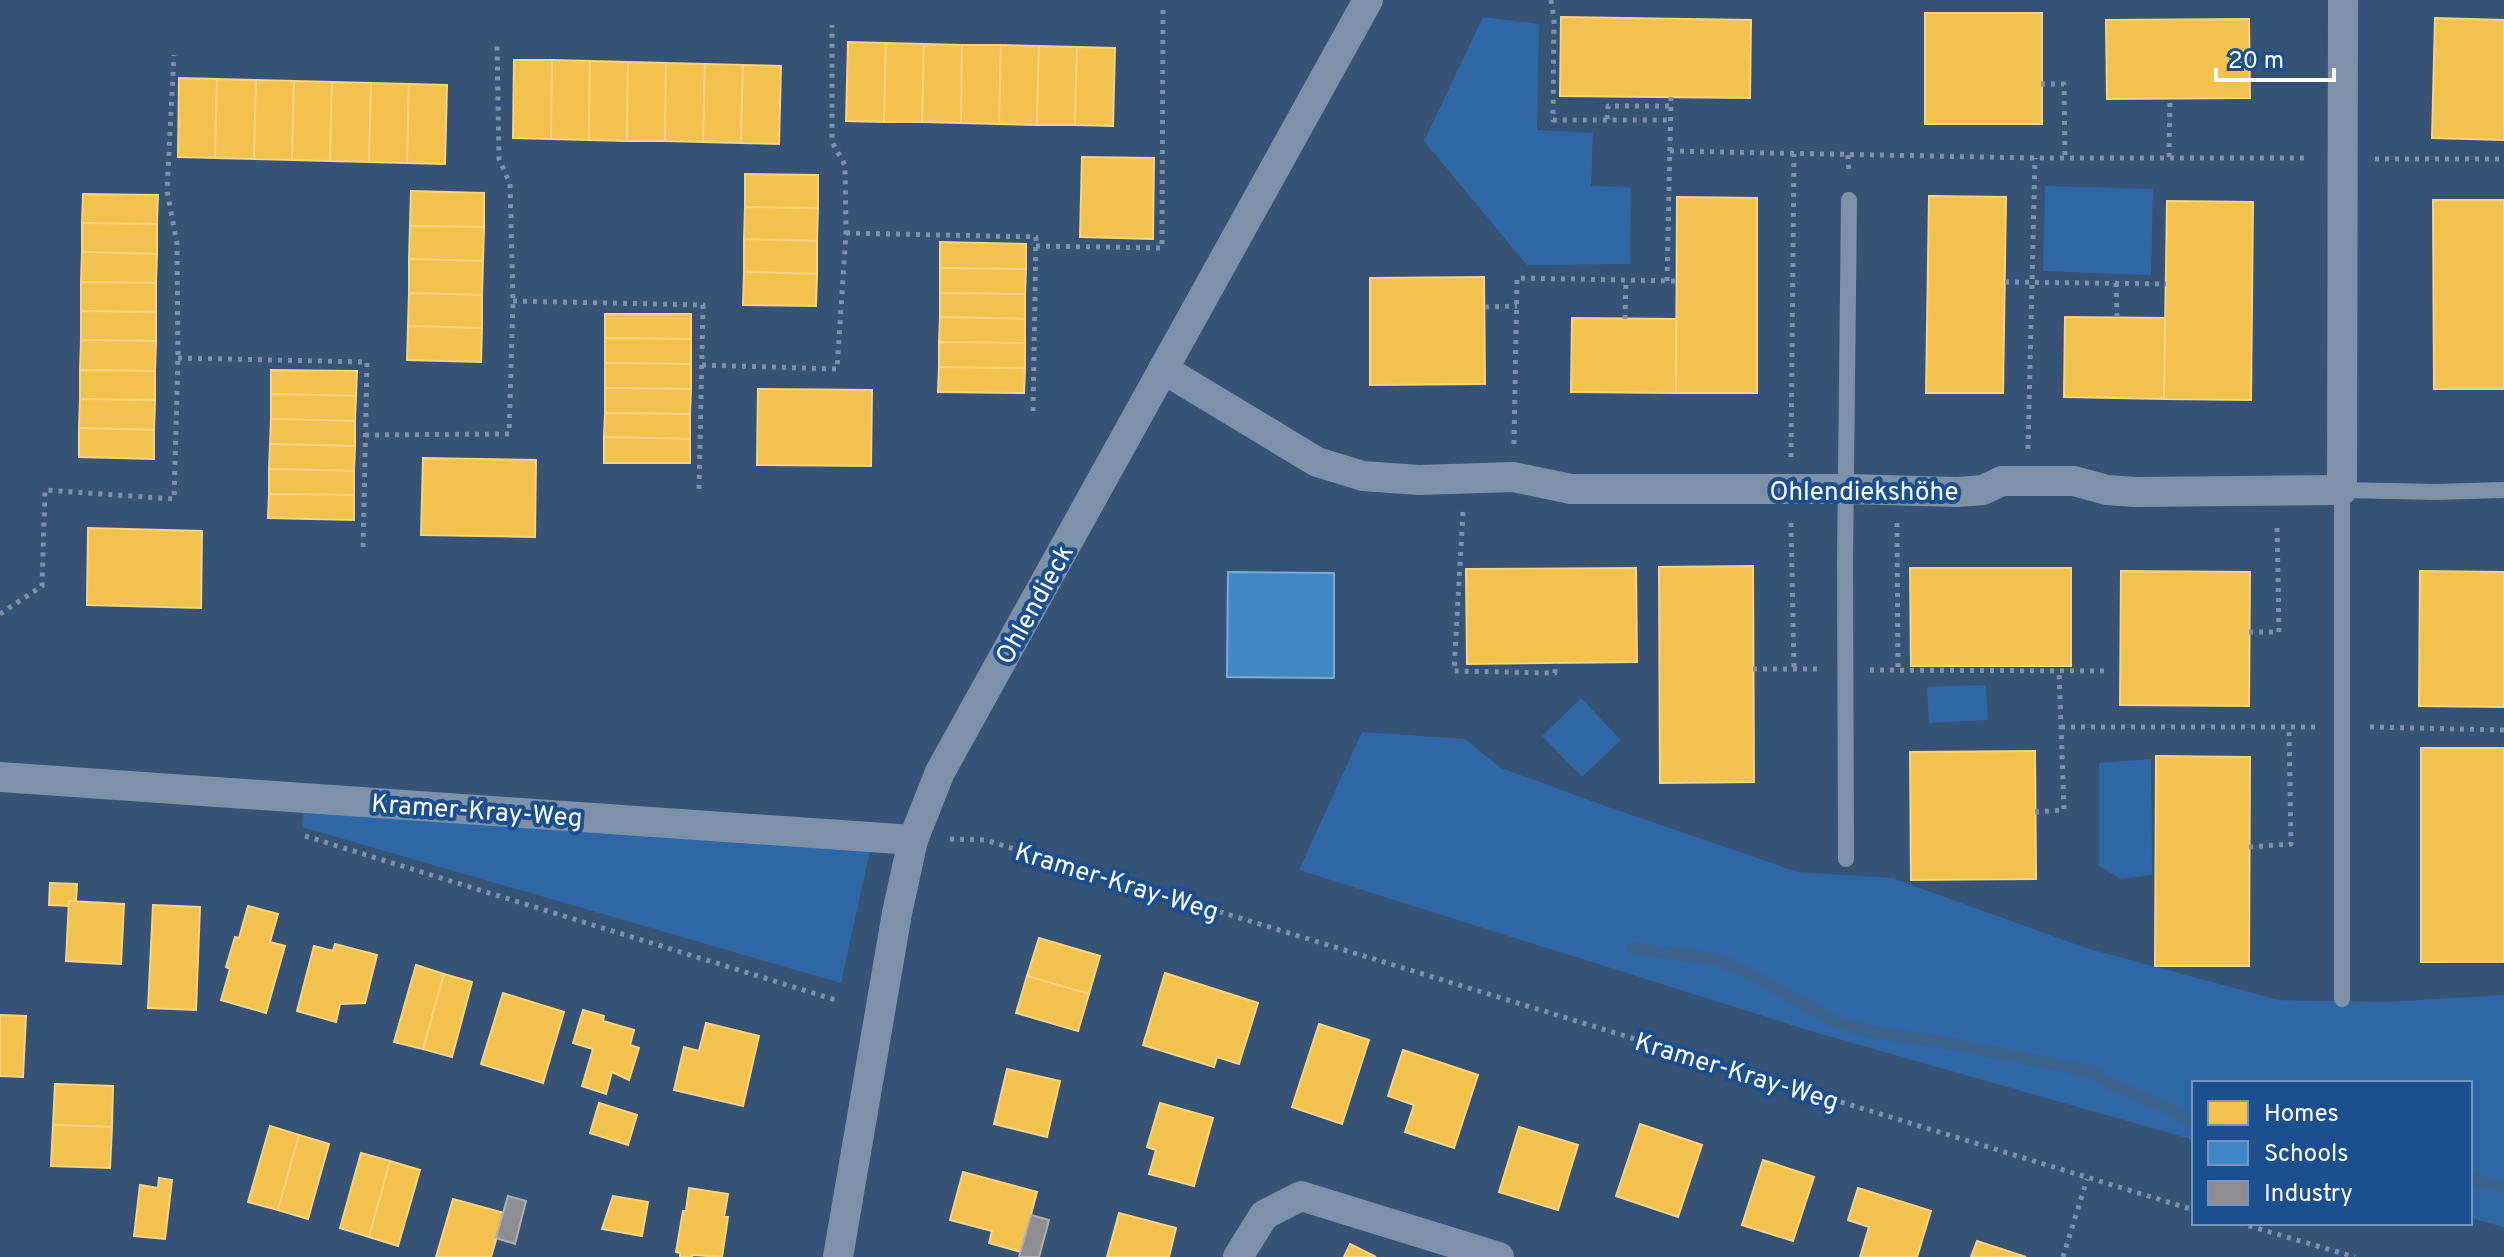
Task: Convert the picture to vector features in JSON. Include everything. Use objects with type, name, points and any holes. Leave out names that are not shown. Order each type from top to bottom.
[{"type":"street","name":"Ohlendieck","points":[[838,1257],[897,913],[913,840],[940,772],[1368,0]]},
{"type":"street","points":[[2342,490],[2343,0]]},
{"type":"street","name":"Ohlendiekshöhe","points":[[1163,369],[1317,462],[1363,476],[1419,480],[1513,477],[1571,489],[1958,492],[1983,490],[2002,481],[2027,480],[2074,481],[2107,490],[2135,492],[2342,490]]},
{"type":"street","name":"Kramer-Kray-Weg","points":[[0,777],[913,840]]},
{"type":"street","points":[[1238,1257],[1264,1215],[1301,1196],[1499,1257]]},
{"type":"lane","points":[[1846,859],[1849,200]]},
{"type":"lane","points":[[2342,999],[2342,490],[2504,490]]},
{"type":"path","points":[[1551,0],[1554,19],[1553,120],[1670,120]]},
{"type":"path","points":[[1036,246],[1162,248],[1163,6]]},
{"type":"path","points":[[702,365],[837,369],[846,233],[845,165],[832,142],[832,25]]},
{"type":"path","points":[[365,435],[509,434],[513,301],[510,184],[499,159],[497,41]]},
{"type":"path","points":[[0,614],[42,586],[45,490],[174,499],[177,244],[167,191],[174,55]]},
{"type":"path","points":[[2041,84],[2064,84],[2065,158]]},
{"type":"path","points":[[1667,281],[1671,97]]},
{"type":"path","points":[[2169,157],[2170,99]]},
{"type":"path","points":[[1607,119],[1608,106],[1670,106]]},
{"type":"path","points":[[1670,151],[2035,158],[2504,159]]},
{"type":"path","points":[[1794,154],[1790,490],[1794,669]]},
{"type":"path","points":[[2027,480],[2035,158]]},
{"type":"path","points":[[846,233],[1036,237],[1033,413]]},
{"type":"path","points":[[1513,477],[1517,278],[1677,281]]},
{"type":"path","points":[[1625,319],[1626,279]]},
{"type":"path","points":[[2005,282],[2166,284]]},
{"type":"path","points":[[2116,283],[2117,318]]},
{"type":"path","points":[[513,301],[703,305],[699,490]]},
{"type":"path","points":[[1485,307],[1517,306]]},
{"type":"path","points":[[178,358],[367,362],[363,552]]},
{"type":"path","points":[[1465,479],[1454,671],[1555,673],[1555,663]]},
{"type":"path","points":[[1897,490],[1898,670]]},
{"type":"path","points":[[2249,632],[2279,632],[2277,490]]},
{"type":"path","points":[[1753,669],[2106,671]]},
{"type":"path","points":[[2035,812],[2064,810],[2059,671]]},
{"type":"path","points":[[2061,727],[2341,726],[2504,730]]},
{"type":"path","points":[[2249,847],[2291,844],[2289,727]]},
{"type":"path","points":[[305,836],[839,1001]]},
{"type":"path","name":"Kramer-Kray-Weg","points":[[913,840],[985,840],[2192,1209]]},
{"type":"path","points":[[2063,1257],[2087,1179]]},
{"type":"path","points":[[2246,1225],[2355,1257]]},
{"type":"shaded area","points":[[1483,17],[1539,24],[1537,130],[1593,133],[1591,186],[1631,187],[1630,264],[1527,265],[1424,141]]},
{"type":"shaded area","points":[[2045,186],[2153,189],[2151,275],[2043,271]]},
{"type":"shaded area","points":[[1986,685],[1988,720],[1929,723],[1927,687]]},
{"type":"shaded area","points":[[1581,698],[1621,740],[1582,777],[1542,736]]},
{"type":"shaded area","points":[[1362,732],[1465,739],[1501,768],[1798,872],[1892,878],[2086,948],[2279,1000],[2386,1002],[2504,995],[2504,1227],[2472,1219],[2472,1081],[2192,1081],[2192,1139],[1814,1032],[1299,870]]},
{"type":"shaded area","points":[[2151,759],[2152,875],[2121,879],[2099,866],[2099,763]]},
{"type":"shaded area","points":[[304,810],[870,851],[841,983],[302,827]]},
{"type":"building: Homes","points":[[1925,13],[2042,13],[2042,124],[1925,124]]},
{"type":"building: Homes","points":[[1561,17],[1751,20],[1750,98],[1560,96]]},
{"type":"building: Homes","points":[[2435,18],[2504,20],[2504,140],[2432,138]]},
{"type":"building: Homes","points":[[2249,19],[2250,98],[2107,99],[2106,20]]},
{"type":"building: Homes","points":[[848,42],[886,43],[884,122],[846,121]]},
{"type":"building: Homes","points":[[886,43],[924,44],[922,122],[884,122]]},
{"type":"building: Homes","points":[[924,44],[962,45],[961,123],[922,122]]},
{"type":"building: Homes","points":[[962,45],[1001,45],[999,124],[961,123]]},
{"type":"building: Homes","points":[[1001,45],[1039,46],[1037,125],[999,124]]},
{"type":"building: Homes","points":[[1039,46],[1077,47],[1075,125],[1037,125]]},
{"type":"building: Homes","points":[[1077,47],[1115,48],[1113,126],[1075,125]]},
{"type":"building: Homes","points":[[514,60],[552,60],[551,139],[513,138]]},
{"type":"building: Homes","points":[[552,60],[590,61],[589,140],[551,139]]},
{"type":"building: Homes","points":[[590,61],[628,62],[627,141],[589,140]]},
{"type":"building: Homes","points":[[628,62],[666,63],[665,141],[627,141]]},
{"type":"building: Homes","points":[[666,63],[705,64],[703,142],[665,141]]},
{"type":"building: Homes","points":[[705,64],[743,65],[741,143],[703,142]]},
{"type":"building: Homes","points":[[743,65],[781,66],[779,144],[741,143]]},
{"type":"building: Homes","points":[[179,78],[217,79],[215,158],[178,157]]},
{"type":"building: Homes","points":[[217,79],[256,80],[254,159],[215,158]]},
{"type":"building: Homes","points":[[256,80],[294,81],[292,160],[254,159]]},
{"type":"building: Homes","points":[[294,81],[332,82],[330,161],[292,160]]},
{"type":"building: Homes","points":[[332,82],[371,83],[369,162],[330,161]]},
{"type":"building: Homes","points":[[371,83],[409,84],[407,163],[369,162]]},
{"type":"building: Homes","points":[[409,84],[447,85],[445,164],[407,163]]},
{"type":"building: Homes","points":[[1082,157],[1154,158],[1153,239],[1080,237]]},
{"type":"building: Homes","points":[[745,174],[818,175],[818,208],[745,207]]},
{"type":"building: Homes","points":[[411,191],[484,193],[484,227],[410,226]]},
{"type":"building: Homes","points":[[83,194],[158,195],[157,224],[82,223]]},
{"type":"building: Homes","points":[[1929,196],[2006,197],[2003,393],[1926,393]]},
{"type":"building: Homes","points":[[1677,197],[1757,198],[1757,393],[1676,393]]},
{"type":"building: Homes","points":[[2433,200],[2504,200],[2504,389],[2434,389]]},
{"type":"building: Homes","points":[[2167,201],[2253,202],[2251,400],[2164,399]]},
{"type":"building: Homes","points":[[745,207],[818,208],[817,241],[744,239]]},
{"type":"building: Homes","points":[[82,223],[157,224],[157,254],[82,252]]},
{"type":"building: Homes","points":[[410,226],[484,227],[483,261],[409,259]]},
{"type":"building: Homes","points":[[744,239],[817,241],[817,274],[744,272]]},
{"type":"building: Homes","points":[[940,242],[1026,244],[1026,269],[940,268]]},
{"type":"building: Homes","points":[[82,252],[157,254],[156,283],[81,282]]},
{"type":"building: Homes","points":[[409,259],[483,261],[482,295],[409,293]]},
{"type":"building: Homes","points":[[940,268],[1026,269],[1025,294],[940,293]]},
{"type":"building: Homes","points":[[744,272],[817,274],[816,306],[743,305]]},
{"type":"building: Homes","points":[[1484,277],[1485,384],[1370,385],[1370,278]]},
{"type":"building: Homes","points":[[81,282],[156,283],[156,312],[81,311]]},
{"type":"building: Homes","points":[[409,293],[482,295],[482,328],[408,326]]},
{"type":"building: Homes","points":[[940,293],[1025,294],[1025,319],[940,317]]},
{"type":"building: Homes","points":[[81,311],[156,312],[156,341],[81,340]]},
{"type":"building: Homes","points":[[605,314],[691,314],[691,339],[605,338]]},
{"type":"building: Homes","points":[[940,317],[1025,319],[1025,343],[939,342]]},
{"type":"building: Homes","points":[[2065,317],[2165,318],[2164,399],[2064,397]]},
{"type":"building: Homes","points":[[1572,318],[1676,319],[1676,393],[1571,392]]},
{"type":"building: Homes","points":[[408,326],[482,328],[481,362],[407,360]]},
{"type":"building: Homes","points":[[605,338],[691,339],[691,364],[605,363]]},
{"type":"building: Homes","points":[[81,340],[156,341],[155,371],[80,370]]},
{"type":"building: Homes","points":[[939,342],[1025,343],[1025,368],[939,367]]},
{"type":"building: Homes","points":[[605,363],[691,364],[691,389],[605,388]]},
{"type":"building: Homes","points":[[939,367],[1025,368],[1024,393],[938,392]]},
{"type":"building: Homes","points":[[80,370],[155,371],[155,400],[80,399]]},
{"type":"building: Homes","points":[[271,370],[357,371],[356,396],[271,394]]},
{"type":"building: Homes","points":[[605,388],[691,389],[690,414],[605,413]]},
{"type":"building: Homes","points":[[758,389],[872,390],[871,466],[757,465]]},
{"type":"building: Homes","points":[[271,394],[356,396],[355,421],[271,419]]},
{"type":"building: Homes","points":[[80,399],[155,400],[154,430],[79,428]]},
{"type":"building: Homes","points":[[605,413],[690,414],[690,439],[604,437]]},
{"type":"building: Homes","points":[[271,419],[355,421],[355,446],[270,444]]},
{"type":"building: Homes","points":[[79,428],[154,430],[154,459],[79,457]]},
{"type":"building: Homes","points":[[604,437],[690,439],[690,463],[604,463]]},
{"type":"building: Homes","points":[[270,444],[355,446],[354,471],[269,469]]},
{"type":"building: Homes","points":[[423,458],[536,460],[535,537],[421,535]]},
{"type":"building: Homes","points":[[269,469],[354,471],[354,495],[269,494]]},
{"type":"building: Homes","points":[[269,494],[354,495],[354,520],[268,518]]},
{"type":"building: Homes","points":[[88,528],[202,531],[201,608],[87,605]]},
{"type":"building: Homes","points":[[1753,566],[1754,782],[1660,783],[1659,567]]},
{"type":"building: Homes","points":[[1636,568],[1637,662],[1467,664],[1466,569]]},
{"type":"building: Homes","points":[[1910,568],[2071,568],[2071,666],[1911,666]]},
{"type":"building: Homes","points":[[2121,571],[2250,572],[2249,706],[2120,705]]},
{"type":"building: Homes","points":[[2420,571],[2504,572],[2504,707],[2419,706]]},
{"type":"building: Homes","points":[[2421,748],[2504,748],[2504,962],[2421,962]]},
{"type":"building: Homes","points":[[2035,751],[2036,879],[1911,880],[1910,752]]},
{"type":"building: Homes","points":[[2156,756],[2250,757],[2249,966],[2155,966]]},
{"type":"building: Homes","points":[[50,883],[77,884],[76,901],[69,901],[69,906],[49,905]]},
{"type":"building: Homes","points":[[69,901],[124,904],[121,964],[66,961]]},
{"type":"building: Homes","points":[[153,905],[200,907],[196,1010],[148,1008]]},
{"type":"building: Homes","points":[[248,906],[278,914],[270,942],[285,946],[266,1013],[221,1000],[230,969],[226,967]]},
{"type":"building: Homes","points":[[1039,938],[1100,956],[1089,994],[1027,976]]},
{"type":"building: Homes","points":[[335,944],[377,955],[365,1003],[340,1004],[336,1022],[297,1011],[314,946],[333,951]]},
{"type":"building: Homes","points":[[416,965],[444,974],[423,1049],[394,1042]]},
{"type":"building: Homes","points":[[1165,973],[1258,1003],[1239,1064],[1217,1057],[1214,1067],[1143,1045]]},
{"type":"building: Homes","points":[[444,974],[472,982],[452,1057],[423,1049]]},
{"type":"building: Homes","points":[[1027,976],[1089,994],[1078,1031],[1016,1013]]},
{"type":"building: Homes","points":[[503,993],[564,1012],[543,1083],[481,1064]]},
{"type":"building: Homes","points":[[583,1010],[604,1016],[603,1021],[634,1030],[630,1045],[639,1048],[629,1080],[612,1072],[606,1094],[582,1086],[593,1049],[573,1043]]},
{"type":"building: Homes","points":[[0,1015],[26,1016],[23,1077],[0,1076]]},
{"type":"building: Homes","points":[[706,1023],[759,1036],[743,1106],[674,1090],[684,1047],[699,1051]]},
{"type":"building: Homes","points":[[1319,1024],[1369,1040],[1342,1124],[1292,1107]]},
{"type":"building: Homes","points":[[1403,1050],[1478,1075],[1454,1148],[1405,1132],[1414,1105],[1388,1096]]},
{"type":"building: Homes","points":[[1007,1069],[1060,1081],[1047,1137],[994,1124]]},
{"type":"building: Homes","points":[[55,1084],[113,1086],[112,1127],[53,1125]]},
{"type":"building: Homes","points":[[599,1103],[637,1115],[628,1145],[590,1133]]},
{"type":"building: Homes","points":[[1160,1103],[1213,1118],[1194,1186],[1149,1174],[1156,1150],[1147,1147]]},
{"type":"building: Homes","points":[[1640,1124],[1702,1145],[1678,1217],[1616,1196]]},
{"type":"building: Homes","points":[[53,1125],[112,1127],[110,1168],[51,1166]]},
{"type":"building: Homes","points":[[270,1126],[299,1135],[278,1210],[248,1202]]},
{"type":"building: Homes","points":[[1519,1127],[1578,1145],[1558,1210],[1499,1192]]},
{"type":"building: Homes","points":[[299,1135],[329,1144],[308,1219],[278,1210]]},
{"type":"building: Homes","points":[[361,1153],[390,1161],[369,1237],[340,1228]]},
{"type":"building: Homes","points":[[1763,1160],[1814,1177],[1793,1241],[1742,1225]]},
{"type":"building: Homes","points":[[390,1161],[420,1170],[398,1246],[369,1237]]},
{"type":"building: Homes","points":[[963,1172],[1037,1192],[1021,1252],[989,1243],[992,1231],[950,1220]]},
{"type":"building: Homes","points":[[159,1178],[172,1180],[165,1239],[134,1236],[140,1185],[158,1188]]},
{"type":"building: Homes","points":[[689,1188],[728,1194],[722,1257],[680,1257],[680,1253],[676,1252]]},
{"type":"building: Homes","points":[[1858,1188],[1931,1211],[1917,1257],[1860,1257],[1869,1227],[1848,1220]]},
{"type":"building: Homes","points":[[613,1196],[648,1202],[642,1236],[602,1229]]},
{"type":"building: Homes","points":[[453,1199],[504,1213],[491,1257],[436,1257]]},
{"type":"building: Homes","points":[[1119,1213],[1176,1228],[1169,1257],[1107,1257]]},
{"type":"building: Homes","points":[[1977,1241],[2026,1257],[1971,1257]]},
{"type":"building: Homes","points":[[1350,1244],[1376,1257],[1344,1257]]},
{"type":"building: Schools","points":[[1228,572],[1334,573],[1334,678],[1227,677]]},
{"type":"building: Industry","points":[[508,1196],[526,1201],[515,1244],[496,1238]]},
{"type":"building: Industry","points":[[1031,1215],[1049,1220],[1039,1257],[1019,1257]]},
{"type":"waterway","points":[[1633,948],[1719,960],[1834,1021],[1871,1032],[1930,1040],[2090,1071],[2192,1123]]},
{"type":"waterway","points":[[2472,1179],[2504,1187]]}]
